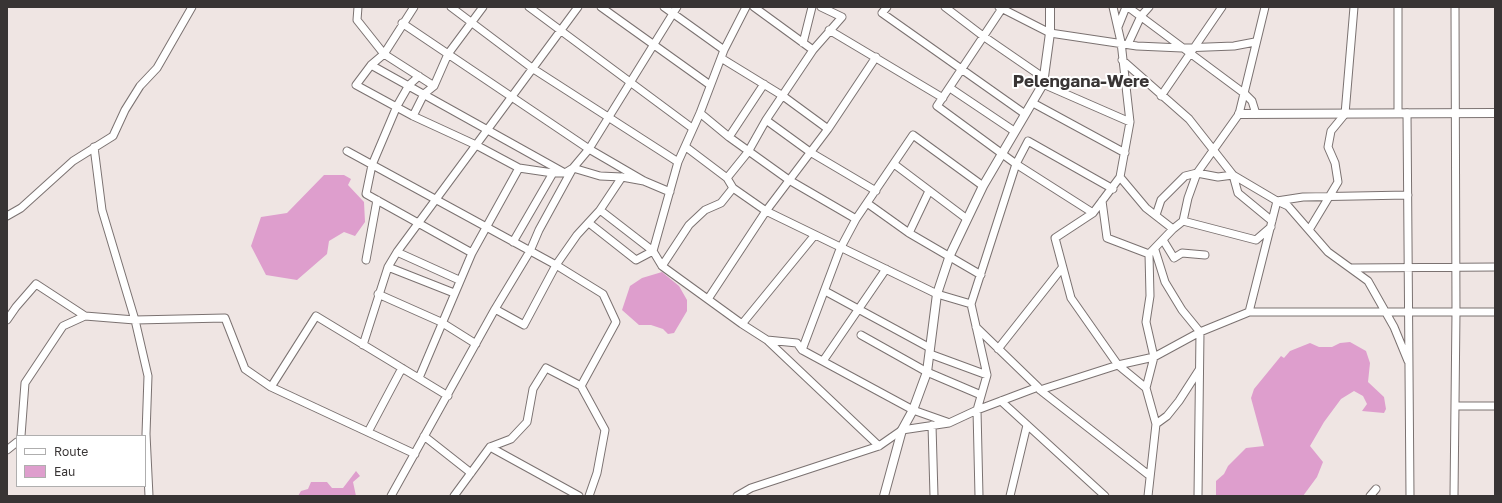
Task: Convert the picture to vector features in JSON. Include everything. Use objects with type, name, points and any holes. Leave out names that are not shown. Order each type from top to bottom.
[{"type":"street","points":[[7,216],[21,208],[73,161],[114,136],[125,110],[140,86],[157,68],[192,7]]},
{"type":"street","points":[[358,7],[357,20],[384,54],[434,86]]},
{"type":"street","points":[[414,7],[402,23],[384,54],[371,65],[356,84],[413,116],[476,145],[519,168],[553,174],[565,173],[573,168],[600,176],[622,177],[644,181]]},
{"type":"street","points":[[451,7],[471,24],[532,68],[678,162]]},
{"type":"street","points":[[413,116],[424,94],[434,86],[448,54],[483,7]]},
{"type":"street","points":[[529,7],[692,128]]},
{"type":"street","points":[[363,345],[378,294],[388,267],[397,252],[578,7]]},
{"type":"street","points":[[601,7],[710,85]]},
{"type":"street","points":[[664,7],[675,10],[724,50]]},
{"type":"street","points":[[589,223],[636,260],[653,251],[678,162],[700,113],[724,50],[746,7]]},
{"type":"street","points":[[754,7],[813,50]]},
{"type":"street","points":[[803,43],[812,7]]},
{"type":"street","points":[[726,178],[748,152],[766,120],[813,50],[842,17],[821,7]]},
{"type":"street","points":[[887,7],[882,13],[1025,114]]},
{"type":"street","points":[[945,7],[1044,81],[1130,122]]},
{"type":"street","points":[[884,496],[902,430],[913,410],[928,372],[937,294],[950,255],[983,186],[1014,131],[1033,103],[1044,81],[1050,32],[1050,7]]},
{"type":"street","points":[[1114,7],[1118,29],[1124,43]]},
{"type":"street","points":[[1118,29],[1127,7],[1245,94],[1252,102],[1256,114]]},
{"type":"street","points":[[1146,388],[1118,365],[1071,298],[1055,238],[1093,212],[1113,189],[1120,177],[1130,122],[1122,60],[1124,43],[1141,16],[1149,7]]},
{"type":"street","points":[[1161,96],[1222,7]]},
{"type":"street","points":[[1149,254],[1155,250],[1172,229],[1183,221],[1188,198],[1198,173],[1215,151],[1239,114],[1245,94],[1255,42],[1265,7]]},
{"type":"street","points":[[1309,230],[1338,182],[1335,163],[1328,147],[1331,131],[1345,114],[1354,7]]},
{"type":"street","points":[[1398,7],[1398,113]]},
{"type":"street","points":[[1454,496],[1456,312],[1455,7]]},
{"type":"street","points":[[1093,212],[1016,164],[1002,152],[937,106],[1001,8],[1050,32],[1124,43],[1182,48],[1194,46],[1234,46],[1255,42]]},
{"type":"street","points":[[392,496],[495,309],[530,251],[539,230],[573,168],[589,149],[675,10]]},
{"type":"street","points":[[402,23],[589,149],[644,181],[670,192]]},
{"type":"street","points":[[829,30],[943,98]]},
{"type":"street","points":[[721,58],[783,96],[828,129]]},
{"type":"street","points":[[708,299],[766,211],[828,129],[876,58]]},
{"type":"street","points":[[1122,60],[1161,96],[1189,119],[1233,175],[1238,193],[1271,224]]},
{"type":"street","points":[[371,65],[565,173]]},
{"type":"street","points":[[419,76],[409,85],[396,106],[372,165],[366,194],[472,253]]},
{"type":"street","points":[[729,137],[764,84]]},
{"type":"street","points":[[950,88],[1014,131]]},
{"type":"street","points":[[1033,103],[1125,153]]},
{"type":"street","points":[[700,113],[748,152],[789,180],[856,219]]},
{"type":"street","points":[[1407,113],[1408,267],[1410,312],[1410,496]]},
{"type":"street","points":[[1239,114],[1495,113]]},
{"type":"street","points":[[766,120],[810,152],[876,191]]},
{"type":"street","points":[[802,350],[840,249],[856,219],[913,135],[983,186]]},
{"type":"street","points":[[979,496],[977,410],[987,375],[971,304],[982,275],[1016,164],[1028,142],[1113,189]]},
{"type":"street","points":[[94,147],[102,210],[135,320],[148,376],[146,434],[149,496]]},
{"type":"street","points":[[686,147],[726,178],[733,188],[766,211],[840,249],[886,269],[937,294],[971,304]]},
{"type":"street","points":[[347,151],[556,265],[603,294],[616,322],[581,386]]},
{"type":"street","points":[[894,164],[967,219]]},
{"type":"street","points":[[419,378],[441,322],[472,253],[519,168]]},
{"type":"street","points":[[1156,216],[1161,200],[1172,188],[1185,176],[1198,173],[1218,177],[1233,175],[1288,206],[1328,252],[1368,281],[1384,312],[1394,327],[1410,364]]},
{"type":"street","points":[[513,242],[553,174]]},
{"type":"street","points":[[495,309],[524,325],[556,265],[577,235],[600,210],[622,177]]},
{"type":"street","points":[[1120,177],[1146,208],[1172,229]]},
{"type":"street","points":[[662,266],[689,225],[705,210],[721,203],[733,188]]},
{"type":"street","points":[[909,233],[929,191]]},
{"type":"street","points":[[1277,200],[1303,197],[1408,195]]},
{"type":"street","points":[[366,260],[377,200]]},
{"type":"street","points":[[1248,312],[1277,200]]},
{"type":"street","points":[[1102,201],[1107,238],[1149,254]]},
{"type":"street","points":[[867,203],[909,233],[950,255],[982,275]]},
{"type":"street","points":[[600,210],[653,251],[662,266],[742,324],[767,340],[879,446]]},
{"type":"street","points":[[1183,221],[1256,240],[1271,224]]},
{"type":"street","points":[[742,324],[814,236]]},
{"type":"street","points":[[1163,240],[1174,258],[1182,253],[1205,255]]},
{"type":"street","points":[[1155,250],[1165,282],[1182,310],[1200,332],[1198,496]]},
{"type":"street","points":[[397,252],[460,280]]},
{"type":"street","points":[[1148,496],[1156,424],[1146,388],[1154,357],[1146,322],[1150,296],[1149,254]]},
{"type":"street","points":[[388,267],[454,293]]},
{"type":"street","points":[[1352,268],[1495,267]]},
{"type":"street","points":[[998,349],[1062,268]]},
{"type":"street","points":[[823,361],[886,269]]},
{"type":"street","points":[[7,320],[36,284],[85,316],[135,320],[225,318],[245,369],[271,387],[415,454]]},
{"type":"street","points":[[825,291],[930,351],[987,375]]},
{"type":"street","points":[[378,294],[441,322],[476,344]]},
{"type":"street","points":[[738,496],[751,488],[879,446],[902,430],[949,423],[977,410],[1039,388],[1118,365],[1154,357],[1200,332],[1248,312],[1495,312]]},
{"type":"street","points":[[21,435],[25,383],[64,326],[85,316]]},
{"type":"street","points":[[271,387],[316,316],[448,396]]},
{"type":"street","points":[[976,327],[1039,388],[1150,476]]},
{"type":"street","points":[[861,335],[928,372],[982,395]]},
{"type":"street","points":[[767,340],[797,343],[802,350],[814,358],[823,361],[913,410],[949,423]]},
{"type":"street","points":[[368,432],[402,368]]},
{"type":"street","points":[[454,496],[490,447],[511,439],[527,422],[533,389],[546,368],[581,386],[605,430],[597,473],[589,496]]},
{"type":"street","points":[[1156,424],[1167,416],[1179,401],[1199,370]]},
{"type":"street","points":[[1001,401],[1105,496]]},
{"type":"street","points":[[1455,406],[1495,406]]},
{"type":"street","points":[[932,426],[934,496]]},
{"type":"street","points":[[1010,496],[1027,426]]},
{"type":"street","points":[[424,436],[470,473]]},
{"type":"street","points":[[7,450],[16,443]]},
{"type":"street","points":[[490,447],[579,496]]},
{"type":"street","points":[[1370,496],[1376,489]]},
{"type":"water","points":[[324,175],[344,175],[351,179],[348,185],[364,202],[365,222],[355,236],[344,232],[329,241],[327,254],[297,280],[266,275],[251,246],[261,217],[287,213]]},
{"type":"water","points":[[662,272],[679,286],[687,300],[687,311],[674,333],[668,334],[663,329],[651,325],[639,325],[622,310],[630,286],[642,278]]},
{"type":"water","points":[[1350,342],[1366,351],[1370,363],[1368,382],[1384,397],[1386,409],[1384,413],[1362,411],[1367,404],[1363,396],[1354,391],[1341,399],[1324,422],[1310,446],[1323,462],[1317,477],[1303,496],[1216,496],[1216,481],[1224,474],[1228,466],[1246,448],[1264,446],[1251,398],[1254,389],[1281,356],[1284,358],[1290,351],[1310,343],[1319,347],[1332,347],[1340,343]]},
{"type":"water","points":[[356,471],[360,476],[353,482],[356,496],[298,496],[301,491],[308,489],[311,482],[327,482],[332,488],[343,488]]},
{"type":"district","name":"Pelengana-Were","points":[[1081,82]]}]
